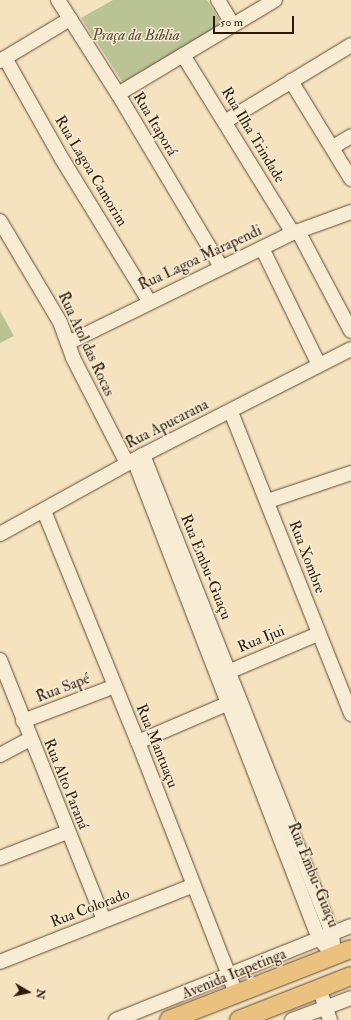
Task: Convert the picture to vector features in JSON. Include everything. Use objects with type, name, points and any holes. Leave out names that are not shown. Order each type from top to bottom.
[{"type":"main road","name":"Avenida Itapetinga","points":[[170,1020],[351,949]]},
{"type":"main road","points":[[239,1020],[347,978],[334,955]]},
{"type":"street","name":"Rua Itaporá","points":[[58,0],[118,94],[221,267]]},
{"type":"street","points":[[218,0],[233,25]]},
{"type":"street","points":[[118,94],[275,0]]},
{"type":"street","points":[[3,60],[70,19]]},
{"type":"street","points":[[226,121],[351,45]]},
{"type":"street","name":"Rua Ilha Trindade","points":[[183,55],[295,232],[351,331]]},
{"type":"street","name":"Rua Lagoa Camorim","points":[[3,60],[149,301]]},
{"type":"street","points":[[292,81],[333,147],[351,180]]},
{"type":"street","points":[[333,147],[351,136]]},
{"type":"street","name":"Rua Lagoa Marapendi","points":[[68,342],[149,301],[295,232],[351,212]]},
{"type":"street","name":"Rua Atol das Rocas","points":[[0,221],[60,322],[93,398],[135,459]]},
{"type":"street","points":[[262,248],[319,365]]},
{"type":"street","name":"Rua Apucarana","points":[[0,534],[44,511],[135,459],[231,412],[351,349]]},
{"type":"street","name":"Rua Xombre","points":[[231,412],[268,501],[318,634],[351,714]]},
{"type":"street","name":"Rua Embu-Guaçu","points":[[135,459],[234,701],[334,955]]},
{"type":"street","points":[[268,501],[351,473]]},
{"type":"street","name":"Rua Mantuaçu","points":[[44,511],[138,742],[192,886],[236,994]]},
{"type":"street","name":"Rua Ijui","points":[[223,674],[318,634]]},
{"type":"street","name":"Rua Alto Paraná","points":[[0,660],[67,832],[104,920]]},
{"type":"street","name":"Rua Sapé","points":[[23,721],[114,686]]},
{"type":"street","points":[[138,742],[234,701]]},
{"type":"street","points":[[0,755],[30,739]]},
{"type":"street","points":[[0,858],[67,832]]},
{"type":"street","name":"Rua Colorado","points":[[0,962],[192,886]]},
{"type":"street","name":"Avenida Itapetinga","points":[[116,1020],[351,926]]},
{"type":"street","points":[[319,988],[328,1014]]},
{"type":"street","points":[[292,1020],[328,1014],[351,998]]},
{"type":"green space","name":"Praça da Bíblia","points":[[113,0],[207,0],[223,25],[125,86],[81,18]]},
{"type":"green space","points":[[0,311],[14,336],[0,343]]}]
